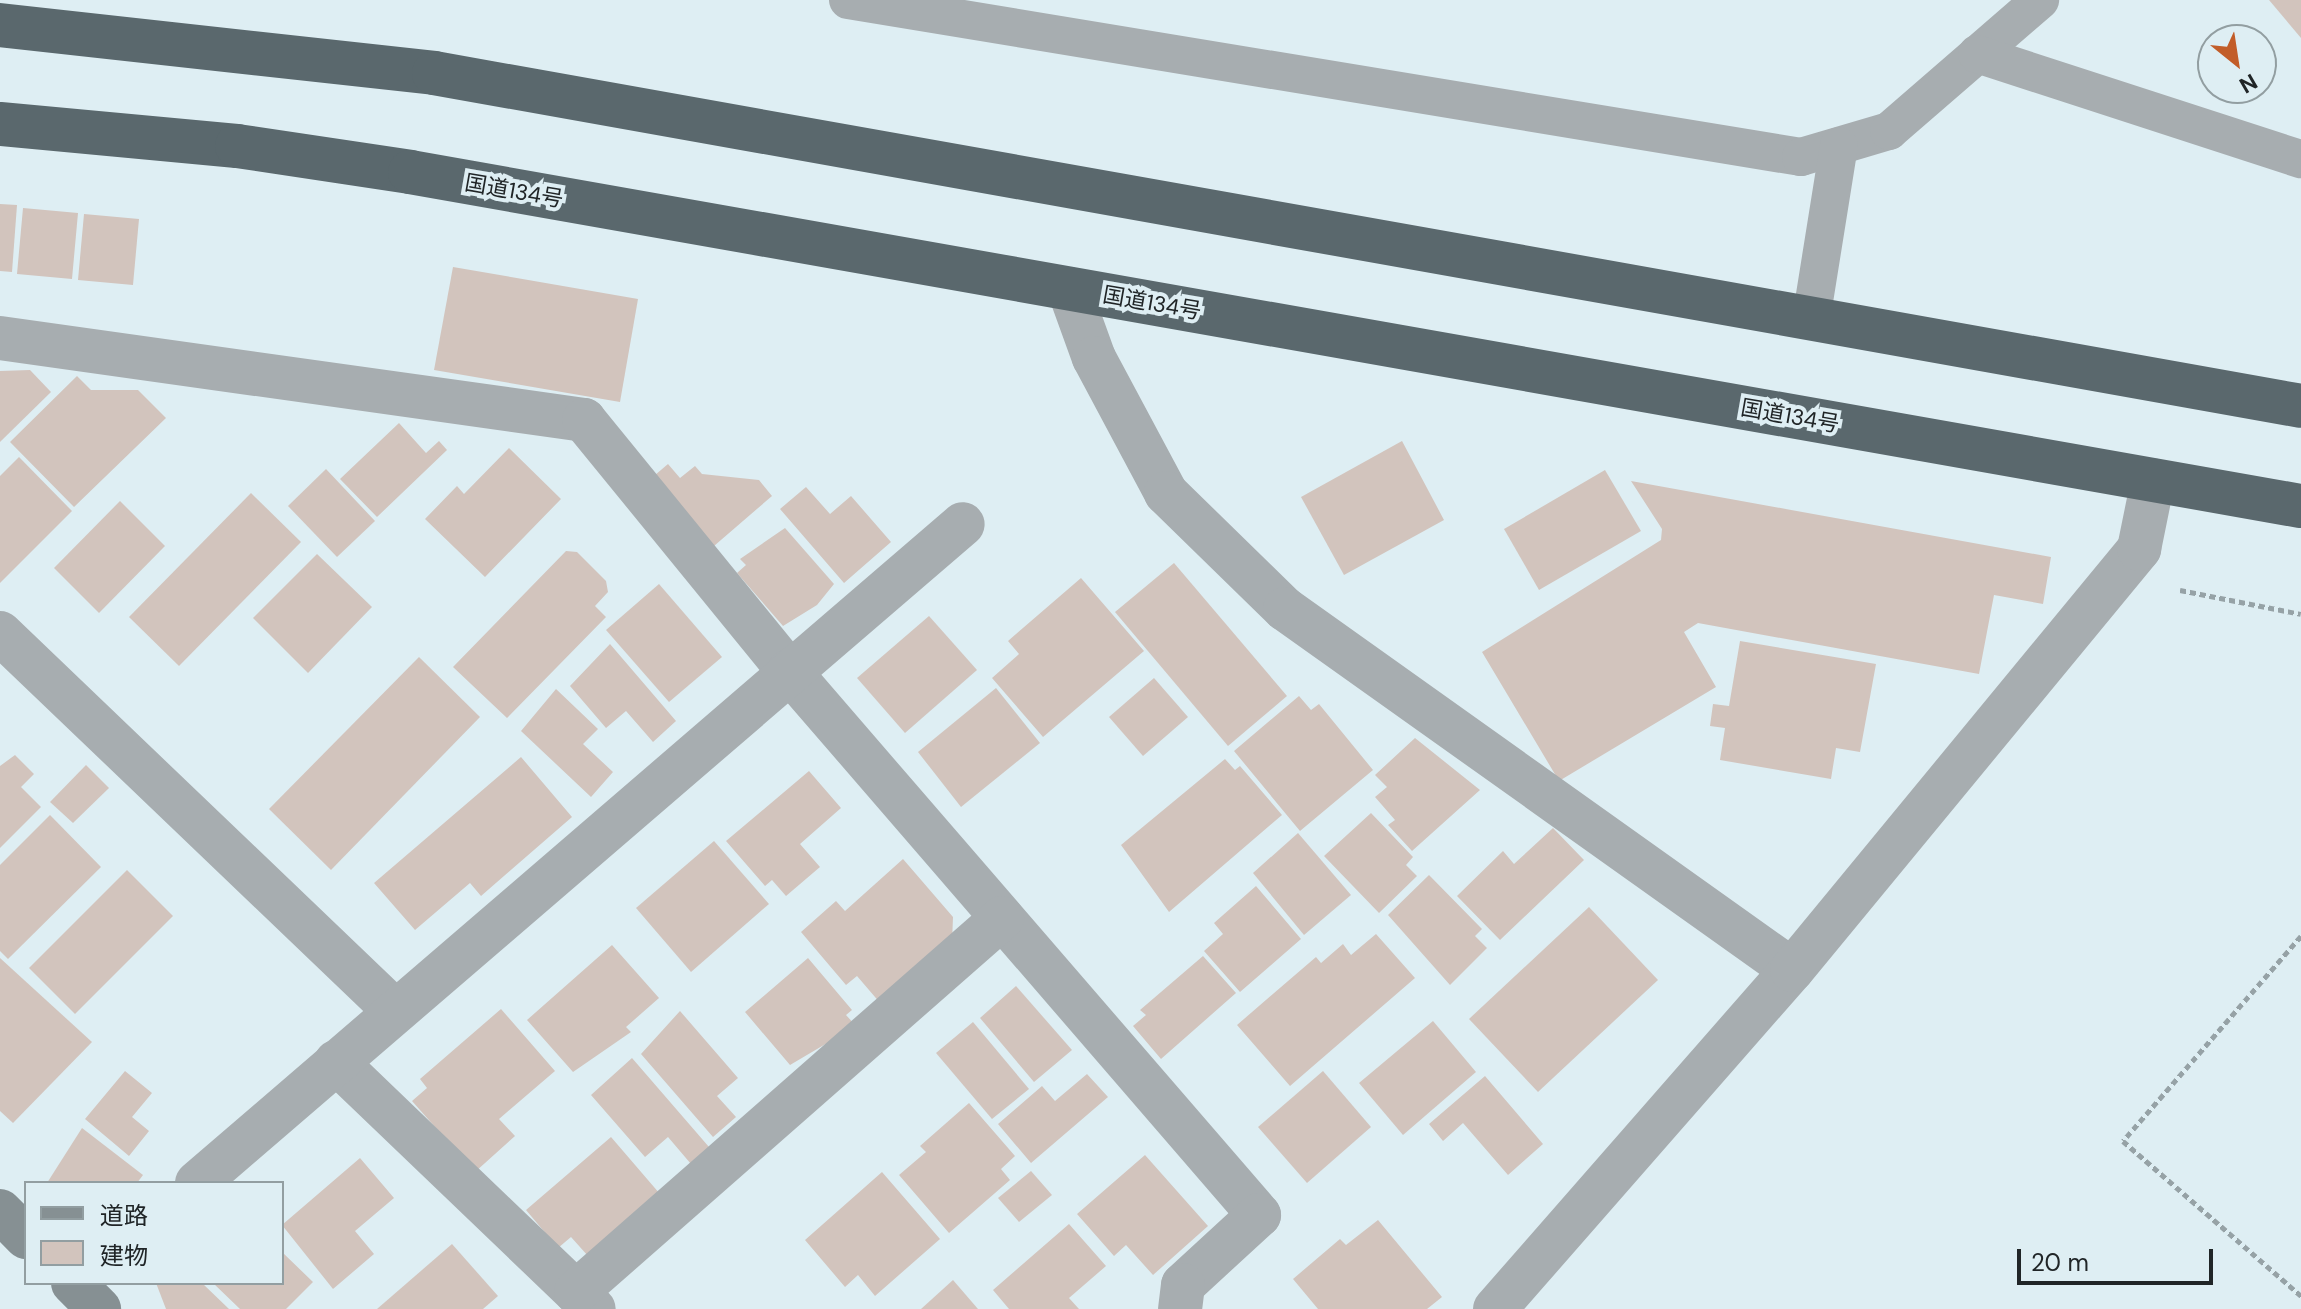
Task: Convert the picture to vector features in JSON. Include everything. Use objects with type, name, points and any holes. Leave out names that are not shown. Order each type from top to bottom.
[{"type":"highway","points":[[0,25],[434,73],[2301,406]]},
{"type":"highway","name":"国道134号","points":[[0,124],[237,146],[410,172],[2301,506]]},
{"type":"street","points":[[1069,289],[1094,358],[1166,493],[1285,609],[1792,970]]},
{"type":"street","points":[[0,338],[584,420],[789,671],[1259,1215],[1183,1285],[1180,1309]]},
{"type":"street","points":[[1495,1309],[1792,970],[2116,578],[2139,549],[2153,480]]},
{"type":"street","points":[[199,1181],[963,524]]},
{"type":"street","points":[[0,633],[395,1011]]},
{"type":"street","points":[[336,1062],[585,1300],[1002,918]]},
{"type":"street","points":[[0,1211],[24,1235]]},
{"type":"lane","points":[[848,0],[1801,157],[1889,131],[2040,0]]},
{"type":"lane","points":[[1977,54],[2301,159]]},
{"type":"lane","points":[[1811,320],[1839,146]]},
{"type":"path","points":[[2116,578],[2301,614]]},
{"type":"path","points":[[2301,936],[2123,1141],[2301,1296]]},
{"type":"building","points":[[2269,0],[2301,0],[2301,38]]},
{"type":"building","points":[[0,204],[17,205],[12,272],[0,271]]},
{"type":"building","points":[[23,208],[78,213],[72,279],[17,274]]},
{"type":"building","points":[[84,214],[139,219],[133,285],[78,280]]},
{"type":"building","points":[[453,267],[638,299],[620,402],[434,370]]},
{"type":"building","points":[[30,370],[51,392],[0,442],[0,371]]},
{"type":"building","points":[[77,376],[91,390],[138,390],[166,418],[74,507],[10,442]]},
{"type":"building","points":[[399,423],[426,453],[439,441],[447,450],[377,517],[340,479]]},
{"type":"building","points":[[1402,441],[1444,520],[1344,575],[1301,497]]},
{"type":"building","points":[[509,448],[561,499],[485,577],[425,519],[457,486],[464,494]]},
{"type":"building","points":[[19,457],[72,511],[0,583],[0,476]]},
{"type":"building","points":[[668,464],[680,478],[695,466],[702,474],[759,480],[772,496],[714,546],[648,481]]},
{"type":"building","points":[[326,469],[375,521],[337,557],[288,506]]},
{"type":"building","points":[[1605,470],[1641,531],[1539,590],[1504,529]]},
{"type":"building","points":[[1631,481],[2051,557],[2043,604],[1994,595],[1979,674],[1698,623],[1684,632],[1716,687],[1559,781],[1482,652],[1661,540],[1662,529]]},
{"type":"building","points":[[806,487],[830,514],[851,496],[891,542],[844,583],[780,509]]},
{"type":"building","points":[[251,493],[301,542],[179,666],[129,617]]},
{"type":"building","points":[[120,501],[165,546],[99,613],[54,568]]},
{"type":"building","points":[[785,528],[834,584],[817,605],[783,626],[737,573],[746,565],[740,559]]},
{"type":"building","points":[[566,551],[577,552],[606,581],[608,592],[595,606],[606,617],[507,718],[453,667]]},
{"type":"building","points":[[317,554],[372,607],[308,673],[253,618]]},
{"type":"building","points":[[1174,563],[1287,696],[1228,746],[1115,612]]},
{"type":"building","points":[[1081,578],[1144,651],[1043,737],[992,678],[1019,654],[1008,641]]},
{"type":"building","points":[[659,584],[722,657],[669,702],[606,630]]},
{"type":"building","points":[[929,616],[977,670],[905,733],[857,678]]},
{"type":"building","points":[[1740,641],[1876,664],[1860,752],[1836,748],[1831,779],[1720,760],[1725,728],[1710,726],[1713,704],[1729,706]]},
{"type":"building","points":[[610,644],[676,721],[653,742],[626,711],[606,728],[570,686]]},
{"type":"building","points":[[419,657],[480,717],[331,870],[269,809]]},
{"type":"building","points":[[1154,678],[1188,717],[1143,756],[1109,717]]},
{"type":"building","points":[[996,688],[1040,743],[961,807],[918,752]]},
{"type":"building","points":[[556,689],[598,729],[583,744],[613,772],[591,797],[521,731]]},
{"type":"building","points":[[1299,696],[1311,710],[1319,704],[1373,770],[1300,831],[1234,751]]},
{"type":"building","points":[[1415,738],[1480,790],[1412,851],[1388,825],[1395,820],[1375,797],[1387,787],[1375,775]]},
{"type":"building","points":[[15,755],[34,774],[21,787],[41,807],[0,848],[0,766]]},
{"type":"building","points":[[521,757],[572,817],[481,896],[470,883],[415,930],[374,883]]},
{"type":"building","points":[[1225,759],[1235,770],[1240,766],[1282,815],[1169,912],[1121,845]]},
{"type":"building","points":[[86,765],[109,788],[73,823],[50,802]]},
{"type":"building","points":[[809,771],[841,808],[800,844],[820,867],[786,896],[772,880],[765,886],[726,841]]},
{"type":"building","points":[[1371,813],[1413,857],[1406,865],[1417,876],[1379,913],[1324,856]]},
{"type":"building","points":[[50,815],[101,867],[8,959],[0,951],[0,865]]},
{"type":"building","points":[[1553,828],[1584,860],[1500,940],[1457,896],[1503,851],[1514,864]]},
{"type":"building","points":[[1298,833],[1351,895],[1304,935],[1253,873]]},
{"type":"building","points":[[714,841],[769,904],[691,972],[636,908]]},
{"type":"building","points":[[903,859],[953,917],[952,943],[881,1004],[857,976],[846,985],[801,932],[836,901],[845,911]]},
{"type":"building","points":[[127,870],[173,916],[75,1014],[29,968]]},
{"type":"building","points":[[1429,875],[1482,929],[1475,936],[1487,948],[1450,985],[1388,915]]},
{"type":"building","points":[[1256,886],[1301,939],[1240,992],[1204,951],[1223,934],[1214,923]]},
{"type":"building","points":[[1589,907],[1658,980],[1538,1092],[1469,1019]]},
{"type":"building","points":[[1376,934],[1415,978],[1290,1086],[1237,1025],[1316,957],[1321,963],[1343,944],[1351,955]]},
{"type":"building","points":[[612,945],[659,998],[626,1027],[631,1032],[573,1072],[527,1020]]},
{"type":"building","points":[[1203,956],[1236,993],[1161,1059],[1133,1026],[1146,1015],[1140,1010]]},
{"type":"building","points":[[0,958],[92,1042],[13,1123],[0,1111]]},
{"type":"building","points":[[808,958],[852,1010],[846,1015],[856,1026],[790,1065],[745,1012]]},
{"type":"building","points":[[1016,986],[1072,1050],[1034,1082],[980,1018]]},
{"type":"building","points":[[501,1009],[555,1071],[499,1119],[515,1136],[475,1172],[412,1101],[427,1088],[420,1079]]},
{"type":"building","points":[[680,1011],[738,1078],[717,1096],[736,1117],[713,1137],[641,1054]]},
{"type":"building","points":[[1433,1021],[1476,1072],[1403,1135],[1359,1083]]},
{"type":"building","points":[[973,1022],[1029,1089],[992,1119],[936,1053]]},
{"type":"building","points":[[632,1058],[709,1147],[691,1164],[668,1137],[645,1157],[591,1095]]},
{"type":"building","points":[[125,1071],[152,1093],[132,1117],[149,1131],[129,1156],[85,1119]]},
{"type":"building","points":[[1323,1071],[1371,1127],[1307,1183],[1258,1127]]},
{"type":"building","points":[[1087,1074],[1108,1097],[1031,1163],[998,1124],[1042,1086],[1055,1101]]},
{"type":"building","points":[[1485,1076],[1543,1144],[1508,1175],[1463,1123],[1443,1141],[1429,1124]]},
{"type":"building","points":[[969,1103],[1015,1156],[1001,1169],[1010,1180],[949,1233],[899,1175],[926,1152],[920,1146]]},
{"type":"building","points":[[82,1128],[143,1175],[138,1181],[48,1181]]},
{"type":"building","points":[[611,1137],[660,1194],[588,1256],[571,1237],[558,1248],[526,1210]]},
{"type":"building","points":[[1145,1155],[1208,1226],[1153,1275],[1126,1245],[1114,1256],[1077,1214]]},
{"type":"building","points":[[360,1158],[394,1198],[355,1231],[374,1254],[333,1289],[284,1228],[284,1223]]},
{"type":"building","points":[[1031,1171],[1052,1195],[1019,1222],[998,1198]]},
{"type":"building","points":[[882,1172],[940,1239],[875,1296],[858,1275],[845,1287],[805,1240]]},
{"type":"building","points":[[1378,1220],[1442,1297],[1427,1309],[1318,1309],[1293,1279],[1340,1239],[1346,1245]]},
{"type":"building","points":[[1069,1224],[1106,1266],[1069,1298],[1079,1309],[1009,1309],[993,1290]]},
{"type":"building","points":[[452,1244],[498,1296],[483,1309],[377,1309]]},
{"type":"building","points":[[284,1254],[313,1282],[286,1309],[240,1309],[215,1285],[284,1285]]},
{"type":"building","points":[[953,1280],[978,1309],[921,1309]]},
{"type":"building","points":[[157,1285],[204,1285],[229,1309],[166,1309]]}]
